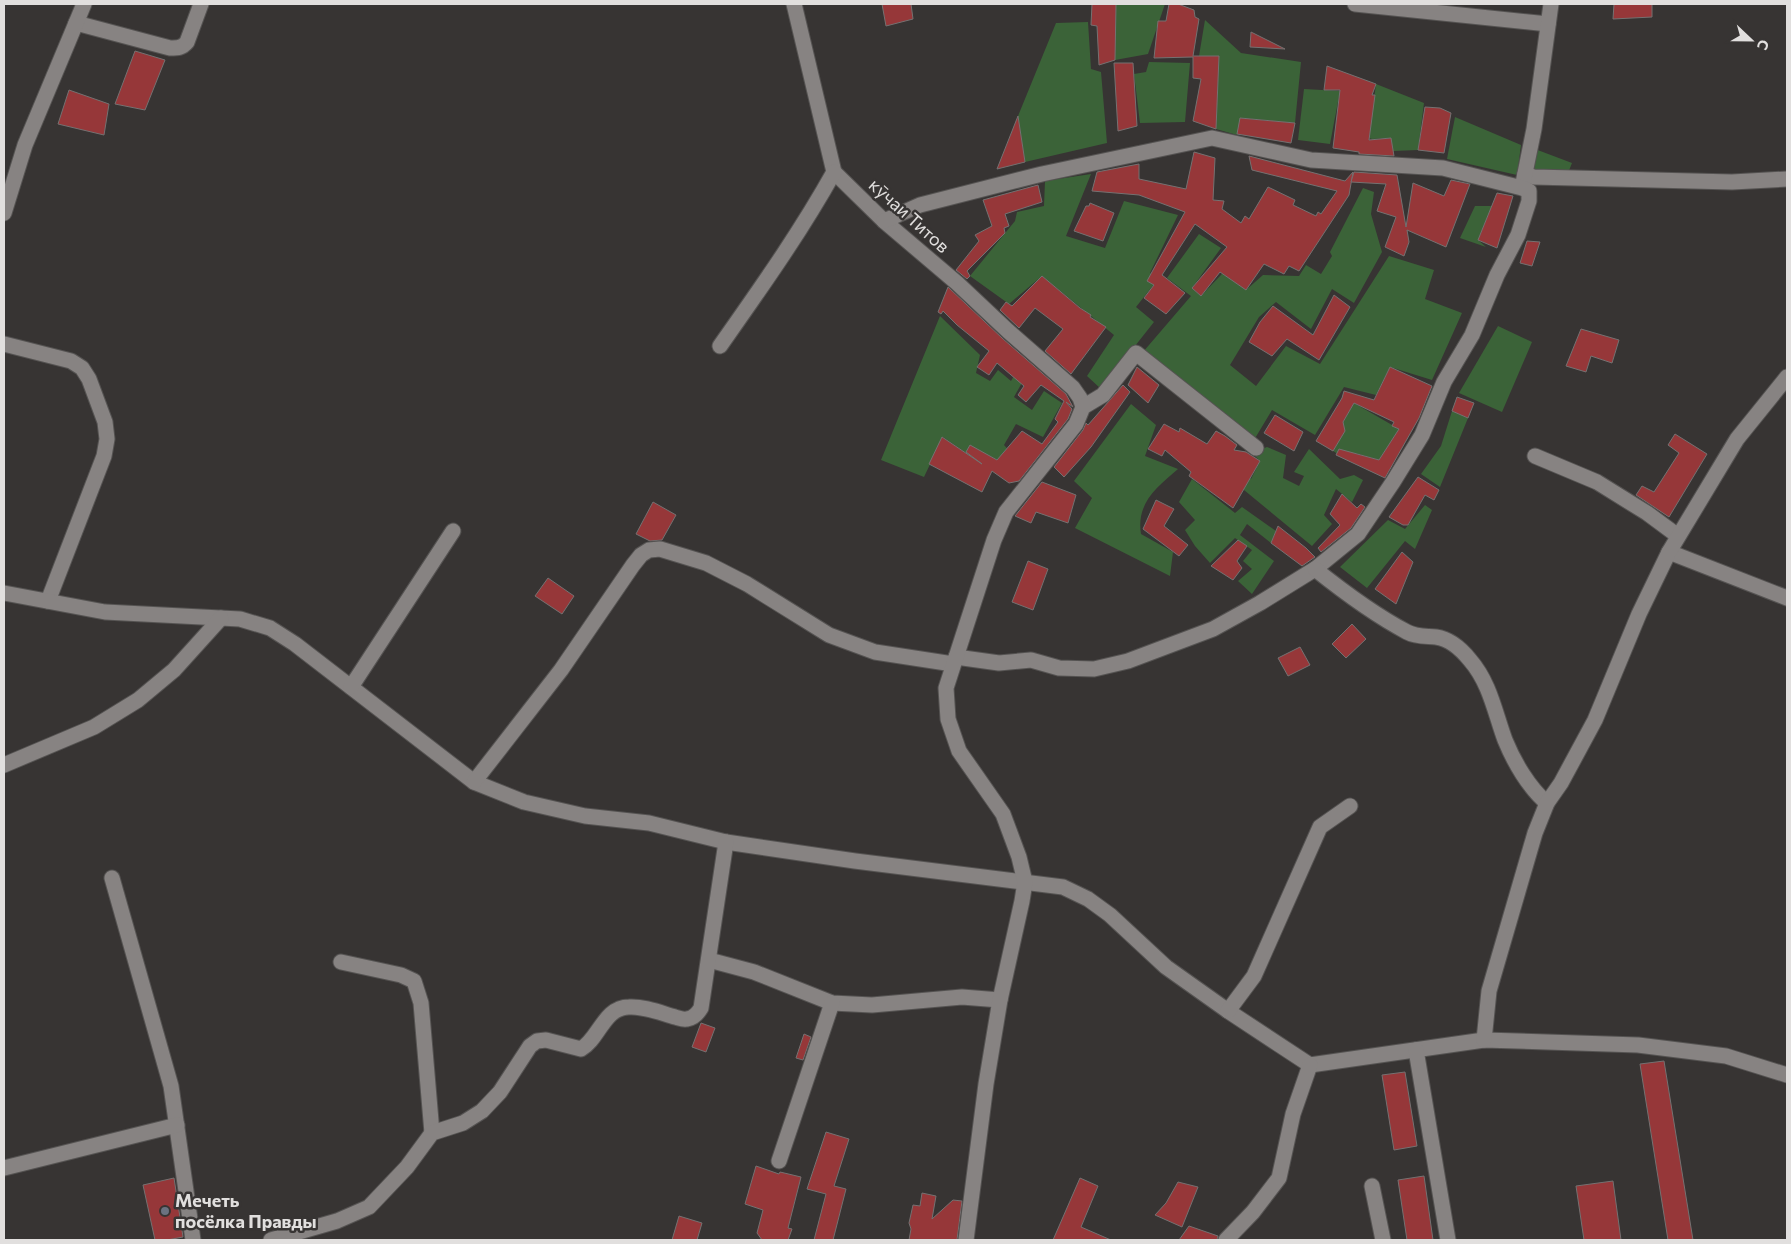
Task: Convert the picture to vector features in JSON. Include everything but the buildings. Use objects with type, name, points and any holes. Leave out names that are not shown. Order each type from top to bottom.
[{"type":"street","points":[[4,213],[25,145],[84,4]]},
{"type":"street","points":[[76,23],[170,48],[177,48],[183,46],[186,42],[201,4]]},
{"type":"street","points":[[720,346],[780,262],[812,212],[834,172],[794,4]]},
{"type":"street","points":[[1355,4],[1548,24]]},
{"type":"street","points":[[474,782],[561,670],[633,565],[641,555],[649,550],[660,549],[706,564],[747,584],[829,634],[875,652],[999,663],[1031,660],[1059,668],[1094,669],[1144,656],[1213,629],[1315,569],[1358,534],[1422,435],[1444,382],[1472,335],[1497,275],[1518,235],[1529,201],[1524,181],[1534,129],[1551,4]]},
{"type":"street","points":[[884,221],[920,205],[1042,174],[1212,138],[1311,160],[1443,168],[1524,181],[1534,177],[1732,182],[1787,179]]},
{"type":"street","name":"кӯчаи Титов","points":[[834,172],[884,221],[957,283],[1074,388],[1083,407]]},
{"type":"street","points":[[4,344],[71,361],[82,368],[89,379],[105,422],[108,440],[104,456],[48,601]]},
{"type":"street","points":[[966,1240],[976,1174],[979,1131],[1000,1000],[1025,882],[1019,857],[1003,814],[959,751],[948,719],[946,688],[994,540],[1006,512],[1076,424],[1083,407],[1103,395],[1136,353],[1256,448]]},
{"type":"street","points":[[1484,1040],[1489,991],[1535,833],[1547,803],[1561,783],[1595,720],[1639,614],[1678,536],[1737,439],[1787,377]]},
{"type":"street","points":[[1535,456],[1597,482],[1647,512],[1678,536]]},
{"type":"street","points":[[351,687],[453,531]]},
{"type":"street","points":[[1669,552],[1787,598]]},
{"type":"street","points":[[1315,569],[1356,601],[1409,633],[1423,637],[1438,637],[1455,644],[1470,660],[1484,680],[1506,742],[1522,773],[1538,796],[1547,803]]},
{"type":"street","points":[[4,593],[105,612],[240,619],[270,628],[295,644],[474,782],[533,804],[585,816],[649,823],[726,842],[855,861],[1062,887],[1088,900],[1110,915],[1166,967],[1228,1011],[1310,1064],[1484,1040],[1638,1046],[1726,1056],[1787,1074]]},
{"type":"street","points":[[4,765],[94,727],[138,700],[174,670],[222,618]]},
{"type":"street","points":[[1228,1011],[1254,976],[1320,827],[1350,806]]},
{"type":"street","points":[[278,1240],[337,1221],[370,1207],[407,1167],[432,1133],[463,1123],[482,1111],[500,1092],[530,1046],[537,1041],[546,1040],[580,1049],[586,1046],[604,1020],[628,1006],[686,1020],[696,1016],[701,1008],[726,842]]},
{"type":"street","points":[[112,878],[171,1086],[193,1240]]},
{"type":"street","points":[[709,960],[754,972],[832,1003],[872,1005],[962,997],[1000,1000]]},
{"type":"street","points":[[341,962],[401,975],[414,981],[421,1003],[432,1133]]},
{"type":"street","points":[[779,1161],[832,1003]]},
{"type":"street","points":[[1416,1050],[1448,1240]]},
{"type":"street","points":[[1226,1240],[1253,1212],[1279,1178],[1293,1114],[1310,1064]]},
{"type":"street","points":[[4,1168],[177,1125]]},
{"type":"street","points":[[1372,1186],[1383,1240]]},
{"type":"green space","points":[[1116,4],[1165,4],[1148,54],[1115,60]]},
{"type":"green space","points":[[1205,20],[1241,53],[1301,62],[1295,123],[1241,118],[1237,135],[1216,129],[1219,56],[1199,56]]},
{"type":"green space","points":[[1088,22],[1091,69],[1101,72],[1107,143],[1025,162],[1018,116],[1056,23]]},
{"type":"green space","points":[[1149,62],[1190,63],[1185,122],[1140,123],[1134,74],[1146,72]]},
{"type":"green space","points":[[1376,84],[1424,103],[1418,150],[1393,151],[1391,138],[1369,138]]},
{"type":"green space","points":[[1304,89],[1340,91],[1330,144],[1298,140]]},
{"type":"green space","points":[[1455,117],[1521,145],[1517,175],[1447,159]]},
{"type":"green space","points":[[1527,146],[1572,163],[1568,173],[1521,181]]},
{"type":"green space","points":[[1091,174],[1066,236],[1105,248],[1124,201],[1178,215],[1150,273],[1159,278],[1136,307],[1154,322],[1101,389],[1087,376],[1114,335],[1042,276],[1009,304],[970,276],[1015,221],[1017,212],[1044,206],[1045,181]]},
{"type":"green space","points":[[1363,188],[1374,192],[1371,214],[1382,252],[1354,303],[1332,289],[1311,329],[1276,302],[1259,317],[1230,365],[1256,386],[1286,346],[1320,364],[1389,256],[1434,270],[1425,299],[1462,313],[1432,380],[1390,367],[1376,395],[1344,387],[1315,435],[1272,410],[1254,440],[1143,352],[1191,296],[1167,278],[1199,234],[1221,248],[1192,288],[1201,296],[1238,257],[1246,290],[1263,275],[1299,276],[1306,265],[1321,274],[1332,256],[1330,252]]},
{"type":"green space","points":[[1475,206],[1492,206],[1478,240],[1486,247],[1460,238]]},
{"type":"green space","points":[[940,316],[980,355],[976,373],[990,381],[998,370],[1011,381],[1016,372],[1024,379],[1014,397],[1032,410],[1044,391],[1062,403],[1043,437],[1016,424],[1004,445],[1013,455],[1007,465],[988,455],[982,464],[943,437],[924,477],[881,460]]},
{"type":"green space","points":[[1498,326],[1532,342],[1502,412],[1459,393]]},
{"type":"green space","points":[[1354,403],[1399,429],[1379,460],[1355,453],[1349,461],[1333,451],[1343,422]]},
{"type":"green space","points":[[1131,404],[1156,425],[1145,456],[1178,469],[1150,497],[1145,505],[1140,523],[1141,534],[1173,552],[1170,576],[1075,528],[1092,498],[1074,481]]},
{"type":"green space","points":[[1452,411],[1468,418],[1440,487],[1421,474],[1441,446]]},
{"type":"green space","points":[[1267,447],[1286,455],[1283,478],[1299,486],[1304,476],[1294,472],[1309,449],[1340,479],[1354,475],[1363,480],[1352,502],[1336,489],[1324,515],[1332,524],[1312,546],[1244,490],[1204,461],[1240,468],[1251,479],[1260,461],[1252,453]]},
{"type":"green space","points":[[1192,479],[1235,513],[1242,507],[1276,531],[1271,543],[1247,524],[1240,535],[1274,561],[1252,594],[1238,581],[1252,569],[1243,561],[1252,550],[1235,538],[1210,563],[1195,546],[1185,530],[1195,520],[1179,502]]},
{"type":"green space","points":[[1425,505],[1432,510],[1415,549],[1405,541],[1367,588],[1340,567],[1388,520],[1405,529]]},
{"type":"place","name":"Мечеть посёлка Правды","points":[[165,1211]]}]
